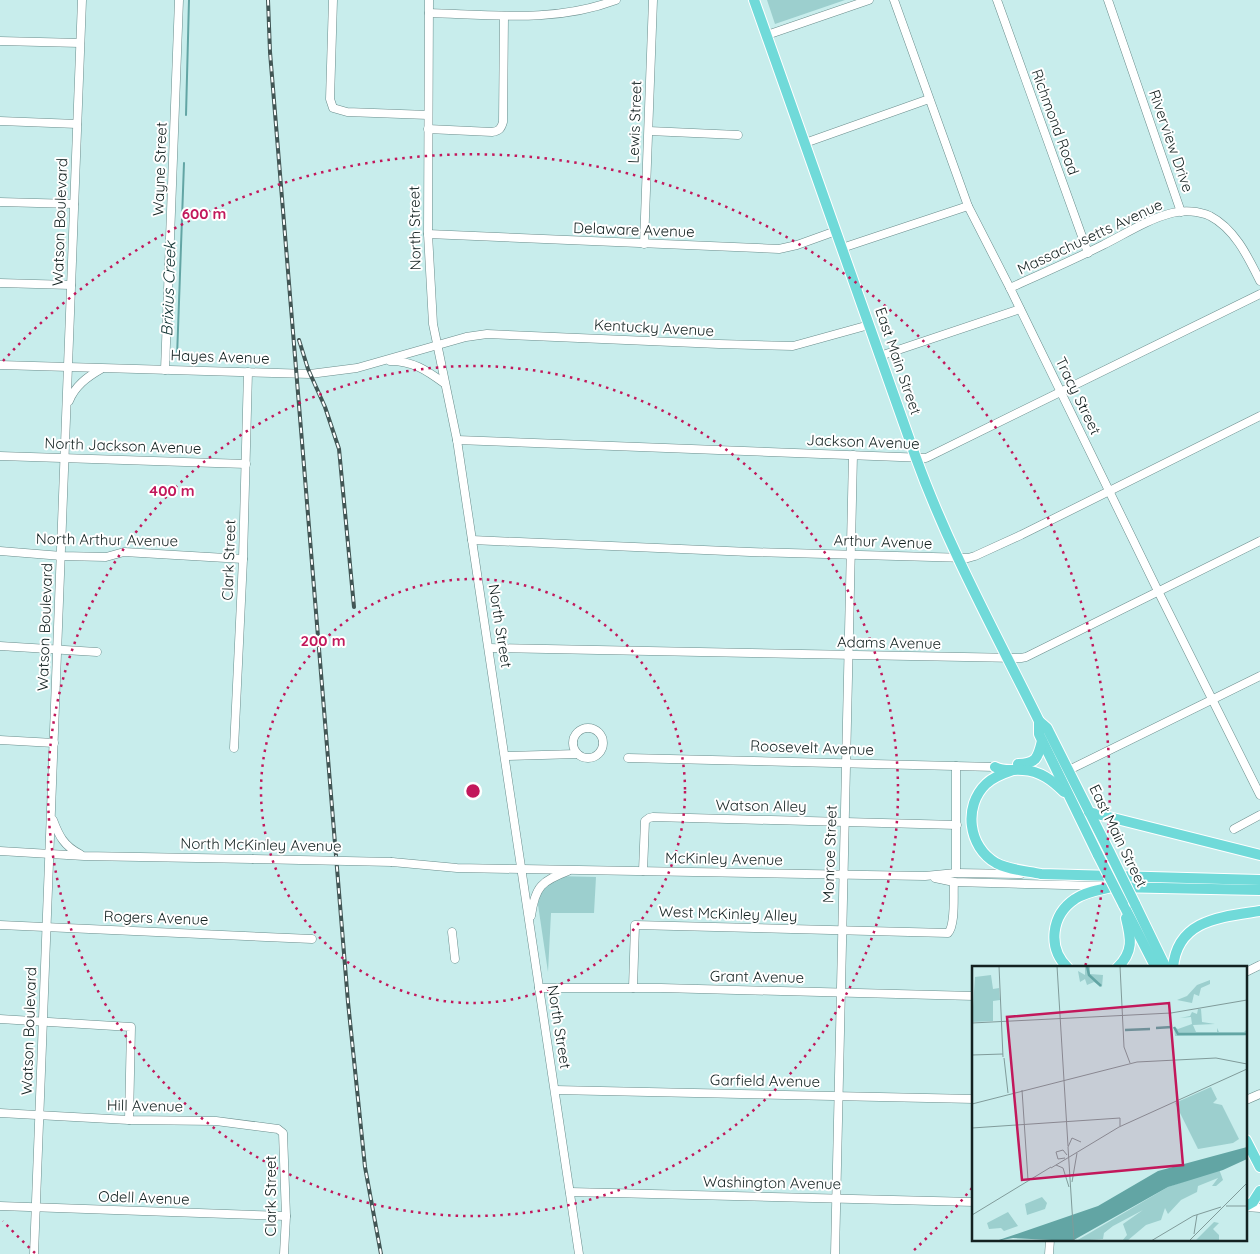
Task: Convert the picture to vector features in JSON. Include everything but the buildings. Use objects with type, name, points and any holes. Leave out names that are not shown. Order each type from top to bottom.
[{"type":"main road","name":"East Main Street","points":[[754,0],[916,458],[940,519],[1038,721],[1039,734],[1042,741],[1155,966]]},
{"type":"main road","name":"East Main Street","points":[[1038,721],[1048,728],[1165,966]]},
{"type":"main road","points":[[1042,741],[1040,753],[1030,764],[1001,763],[996,766],[1000,770],[1022,769],[1045,776],[1070,798]]},
{"type":"main road","points":[[1013,770],[996,776],[986,783],[971,813],[974,836],[982,850],[996,863],[1006,867],[1041,874],[1260,880]]},
{"type":"main road","points":[[1089,812],[1260,855]]},
{"type":"main road","points":[[1066,966],[1055,948],[1055,930],[1060,916],[1076,898],[1091,892],[1112,887],[1260,890]]},
{"type":"main road","points":[[1119,966],[1124,961],[1131,938],[1123,904]]},
{"type":"main road","points":[[1174,966],[1181,943],[1189,932],[1199,924],[1260,911]]},
{"type":"main road","points":[[1248,1144],[1260,1167]]},
{"type":"main road","points":[[1248,1206],[1253,1202],[1260,1191]]},
{"type":"street","name":"Watson Boulevard","points":[[34,1254],[82,0]]},
{"type":"street","name":"Wayne Street","points":[[165,370],[179,0]]},
{"type":"street","points":[[333,0],[330,99],[333,108],[347,112],[428,115]]},
{"type":"street","name":"North Street","points":[[429,0],[428,234],[433,324],[457,440],[506,756],[579,1254]]},
{"type":"street","points":[[429,13],[504,16],[554,15],[591,4],[616,0]]},
{"type":"street","name":"Lewis Street","points":[[644,244],[653,0]]},
{"type":"street","points":[[767,35],[869,0]]},
{"type":"street","name":"Tracy Street","points":[[894,0],[968,206],[1260,795]]},
{"type":"street","name":"Richmond Road","points":[[997,0],[1088,253]]},
{"type":"street","name":"Riverview Drive","points":[[1108,0],[1181,212],[1203,214],[1227,227],[1252,263],[1260,281]]},
{"type":"street","points":[[428,130],[492,132],[498,131],[501,128],[504,16]]},
{"type":"street","points":[[0,41],[80,43]]},
{"type":"street","points":[[805,143],[929,100]]},
{"type":"street","points":[[0,121],[77,124]]},
{"type":"street","points":[[649,131],[738,135]]},
{"type":"street","points":[[0,202],[74,204]]},
{"type":"street","points":[[842,248],[968,206]]},
{"type":"street","name":"Massachusetts Avenue","points":[[1010,288],[1088,253],[1152,220],[1181,212]]},
{"type":"street","name":"Delaware Avenue","points":[[428,234],[780,249],[836,231]]},
{"type":"street","points":[[0,283],[71,285]]},
{"type":"street","name":"Jackson Avenue","points":[[457,440],[926,458],[1260,294]]},
{"type":"street","points":[[880,356],[1020,309]]},
{"type":"street","name":"Kentucky Avenue","points":[[436,345],[466,337],[500,334],[792,346],[869,325]]},
{"type":"street","name":"Hayes Avenue","points":[[0,365],[324,373],[357,368],[436,345]]},
{"type":"street","points":[[382,361],[409,363],[425,369],[444,383]]},
{"type":"street","points":[[67,407],[73,392],[79,384],[103,368]]},
{"type":"street","name":"Clark Street","points":[[234,748],[243,559],[248,372]]},
{"type":"street","name":"Arthur Avenue","points":[[472,540],[850,555],[958,558],[975,556],[1260,416]]},
{"type":"street","name":"Monroe Street","points":[[835,1254],[853,455]]},
{"type":"street","name":"North Jackson Avenue","points":[[0,456],[246,464]]},
{"type":"street","name":"Adams Avenue","points":[[489,648],[1008,659],[1026,657],[1260,541]]},
{"type":"street","name":"North Arthur Avenue","points":[[0,551],[106,557],[124,552],[243,559]]},
{"type":"street","points":[[0,646],[58,648],[97,652]]},
{"type":"street","points":[[1069,770],[1260,676]]},
{"type":"street","points":[[506,756],[577,754],[588,759],[600,754],[602,750],[604,742],[599,732],[585,728],[576,734],[573,744],[577,754]]},
{"type":"street","points":[[0,740],[54,743]]},
{"type":"street","name":"Roosevelt Avenue","points":[[628,758],[996,766]]},
{"type":"street","points":[[956,766],[956,873]]},
{"type":"street","points":[[52,816],[60,838],[66,845],[84,856]]},
{"type":"street","points":[[1234,829],[1260,816]]},
{"type":"street","name":"Watson Alley","points":[[643,871],[645,821],[649,818],[957,825]]},
{"type":"street","name":"North McKinley Avenue","points":[[0,851],[84,856],[392,862],[456,868],[522,868]]},
{"type":"street","name":"McKinley Avenue","points":[[522,868],[925,876],[956,873],[1041,874]]},
{"type":"street","points":[[530,925],[533,900],[542,885],[551,878],[571,869]]},
{"type":"street","name":"McKinley Avenue","points":[[925,876],[954,882],[1112,887]]},
{"type":"street","name":"West McKinley Alley","points":[[633,988],[635,925],[948,933],[953,919],[954,882]]},
{"type":"street","name":"Rogers Avenue","points":[[0,925],[312,939]]},
{"type":"street","points":[[452,932],[455,960]]},
{"type":"street","points":[[1248,971],[1260,965]]},
{"type":"street","name":"Grant Avenue","points":[[539,988],[633,988],[972,996]]},
{"type":"street","points":[[0,1019],[131,1027],[129,1120]]},
{"type":"street","name":"Garfield Avenue","points":[[555,1090],[972,1099]]},
{"type":"street","points":[[1248,1099],[1260,1094]]},
{"type":"street","name":"Hill Avenue","points":[[0,1113],[129,1120],[229,1122],[278,1129],[283,1133],[284,1137]]},
{"type":"street","name":"Clark Street","points":[[284,1137],[286,1216],[284,1254]]},
{"type":"street","name":"Washington Avenue","points":[[570,1192],[972,1202]]},
{"type":"street","name":"Odell Avenue","points":[[0,1206],[286,1216]]},
{"type":"shaded area","points":[[767,0],[845,0],[775,24]]},
{"type":"shaded area","points":[[556,876],[596,877],[594,913],[551,913],[548,972],[537,898],[538,890]]},
{"type":"waterway","name":"Brixius Creek","points":[[186,115],[189,0]]},
{"type":"waterway","name":"Brixius Creek","points":[[177,357],[184,163]]},
{"type":"railway","points":[[268,0],[270,52],[348,1002],[365,1167],[381,1254]]},
{"type":"railway","points":[[299,340],[308,369],[325,407],[339,449],[354,607]]}]
